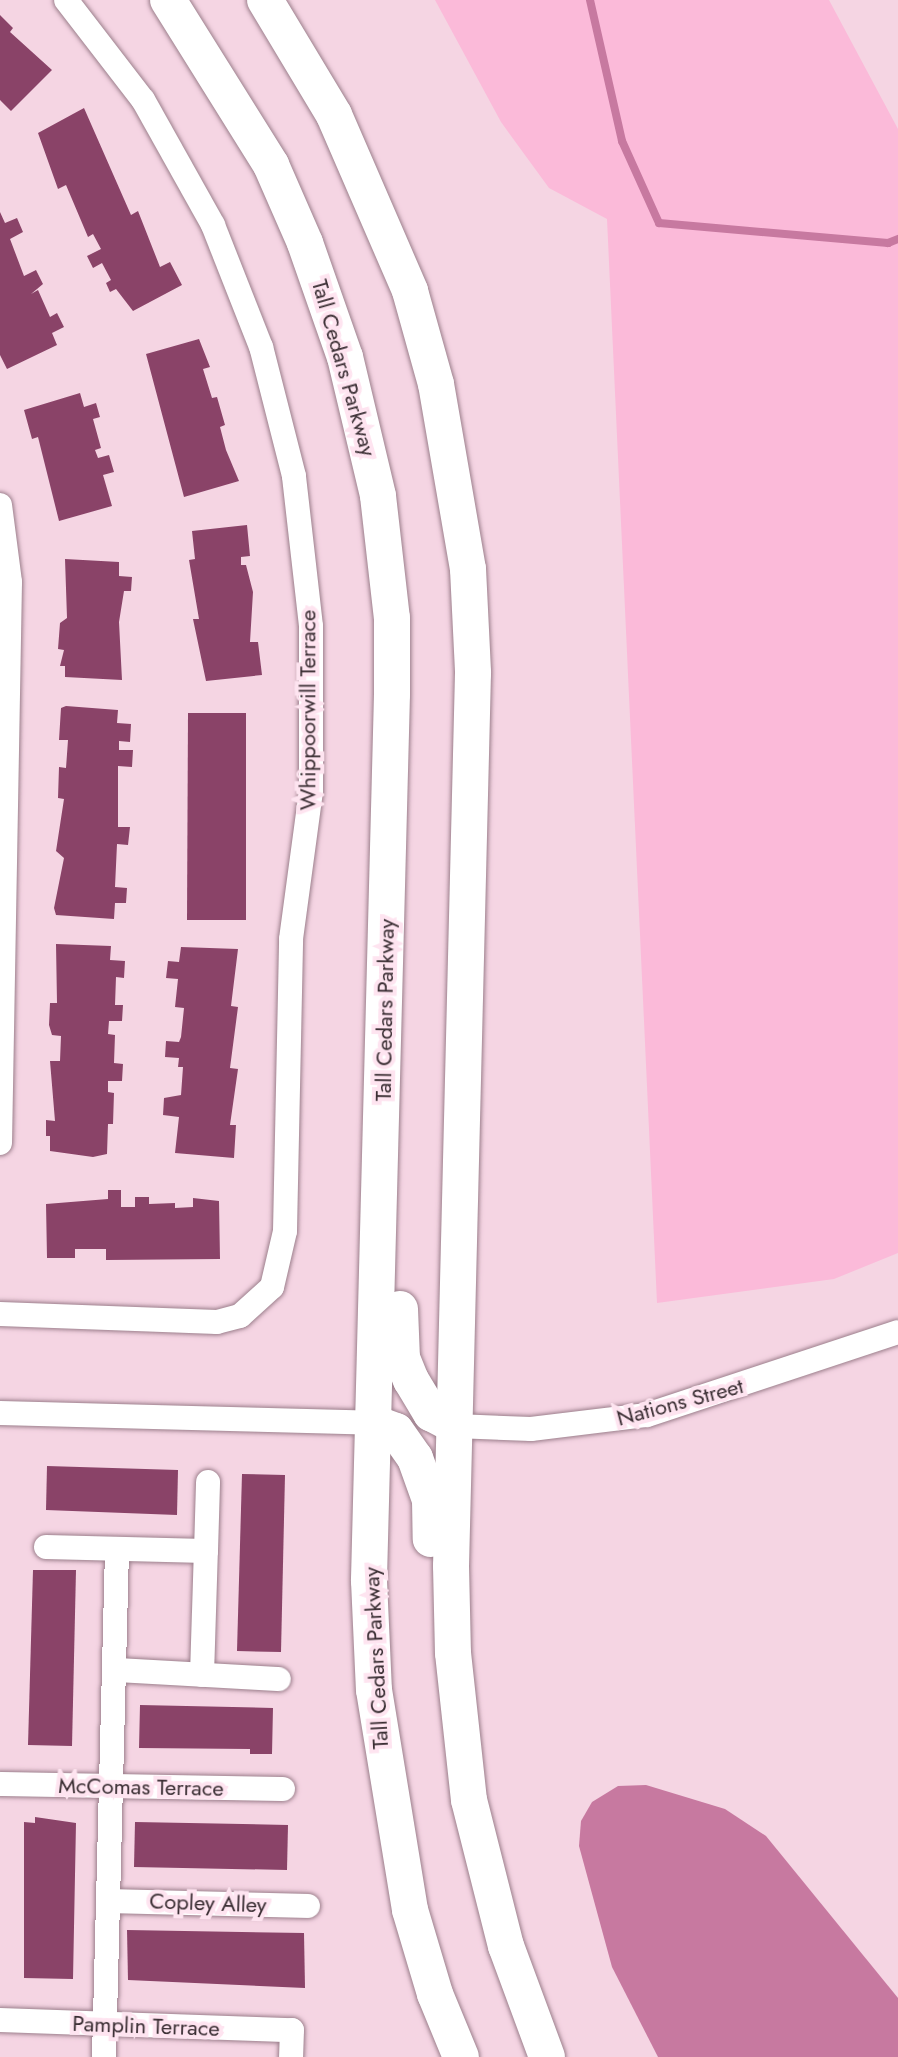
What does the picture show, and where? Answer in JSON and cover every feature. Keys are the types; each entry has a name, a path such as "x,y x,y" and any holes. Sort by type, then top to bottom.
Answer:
{"main road":[{"name":"Tall Cedars Parkway","path":"168,0 271,165 305,243 345,357 378,496 392,618 392,679 369,1581 382,1763 410,1910 435,1994 461,2057"},
{"path":"265,0 334,115 410,291 436,384 468,569 473,673 455,1426 453,1653 469,1800 506,1946 547,2057"},
{"path":"380,1215 400,1249 402,1358 431,1413 455,1426"},
{"path":"374,1423 387,1425 408,1445 425,1483 432,1522 430,1620 453,1653"}],"street":[{"name":"Whippoorwill Terrace","path":"0,1314 217,1322 240,1316 272,1287 285,1231 291,939 311,792 311,626 294,476 261,347 213,225 143,100 66,0"},
{"path":"0,505 10,582 0,1143"},
{"name":"Nations Street","path":"455,1426 531,1429 647,1415 898,1332"},
{"path":"0,1413 374,1423"},
{"path":"202,1675 208,1482"},
{"path":"46,1547 206,1551"},
{"path":"104,2057 117,1549"},
{"path":"116,1670 279,1679"},
{"name":"McComas Terrace","path":"0,1784 283,1789"},
{"name":"Copley Alley","path":"109,1901 308,1906"},
{"name":"Pamplin Terrace","path":"0,2020 292,2030 291,2057"}],"shaded area":[{"path":"435,0 829,0 898,129 898,1253 834,1279 657,1303 607,219 549,188 501,122"},
{"path":"646,1785 725,1809 766,1836 898,1998 898,2057 658,2057 612,1967 579,1846 581,1821 592,1802 618,1786"}],"building":[{"path":"0,15 13,28 10,32 52,70 11,111 0,100"},
{"path":"84,108 131,215 138,211 160,267 170,262 182,285 133,311 116,289 110,292 106,283 111,280 102,263 93,268 87,256 101,249 93,234 88,237 66,185 58,189 38,133"},
{"path":"0,212 5,223 17,218 23,232 10,239 24,276 36,270 43,284 31,294 38,290 50,317 57,313 64,327 52,333 57,345 7,369 0,355"},
{"path":"199,339 210,367 203,369 212,398 217,397 225,425 220,427 226,450 239,481 184,497 146,354"},
{"path":"80,393 84,407 96,403 100,417 93,419 101,448 95,450 98,458 109,455 114,472 103,475 112,506 59,521 38,437 32,439 24,410"},
{"path":"247,525 250,556 241,557 241,565 246,565 253,592 250,642 258,642 262,675 206,681 193,619 199,619 189,560 195,559 192,531"},
{"path":"65,559 119,562 119,576 132,577 131,591 124,591 119,622 122,680 65,677 65,666 60,666 64,650 58,649 60,623 67,618"},
{"path":"61,708 118,710 117,723 131,724 130,742 119,741 119,750 133,750 132,767 118,766 118,827 130,827 128,845 117,844 115,887 127,888 126,903 115,903 114,919 56,915 54,908 64,858 56,851 64,799 58,798 59,767 66,768 68,740 59,740"},
{"path":"188,713 246,713 246,920 187,920"},
{"path":"56,944 111,946 110,960 125,961 124,978 116,977 115,1005 123,1005 122,1021 109,1021 108,1034 115,1035 114,1063 123,1064 122,1081 108,1081 108,1092 114,1093 113,1124 108,1124 107,1154 93,1157 50,1151 50,1136 46,1136 46,1120 55,1121 50,1061 60,1061 61,1036 52,1035 49,1025 50,1003 57,1003"},
{"path":"181,947 238,949 231,1006 238,1007 230,1068 238,1069 230,1125 236,1125 234,1158 175,1153 179,1117 163,1115 164,1098 181,1095 183,1067 178,1067 179,1058 165,1057 166,1041 179,1042 181,1037 184,1008 175,1007 178,979 166,978 168,961 179,962"},
{"path":"108,1190 121,1190 121,1207 135,1207 135,1197 149,1197 149,1204 175,1203 175,1208 193,1207 193,1198 219,1201 220,1259 106,1260 106,1249 75,1249 75,1258 47,1258 46,1204 108,1199"},
{"path":"47,1466 178,1470 177,1515 46,1510"},
{"path":"242,1474 285,1475 281,1652 237,1651"},
{"path":"33,1570 76,1570 72,1746 28,1745"},
{"path":"140,1705 273,1708 272,1754 250,1754 250,1749 139,1748"},
{"path":"35,1817 76,1823 73,1979 24,1978 24,1822 35,1823"},
{"path":"135,1822 288,1825 287,1870 134,1867"},
{"path":"127,1930 304,1933 305,1988 128,1980"}],"waterway":[{"path":"590,0 622,141 659,223 888,243 898,239"}]}
